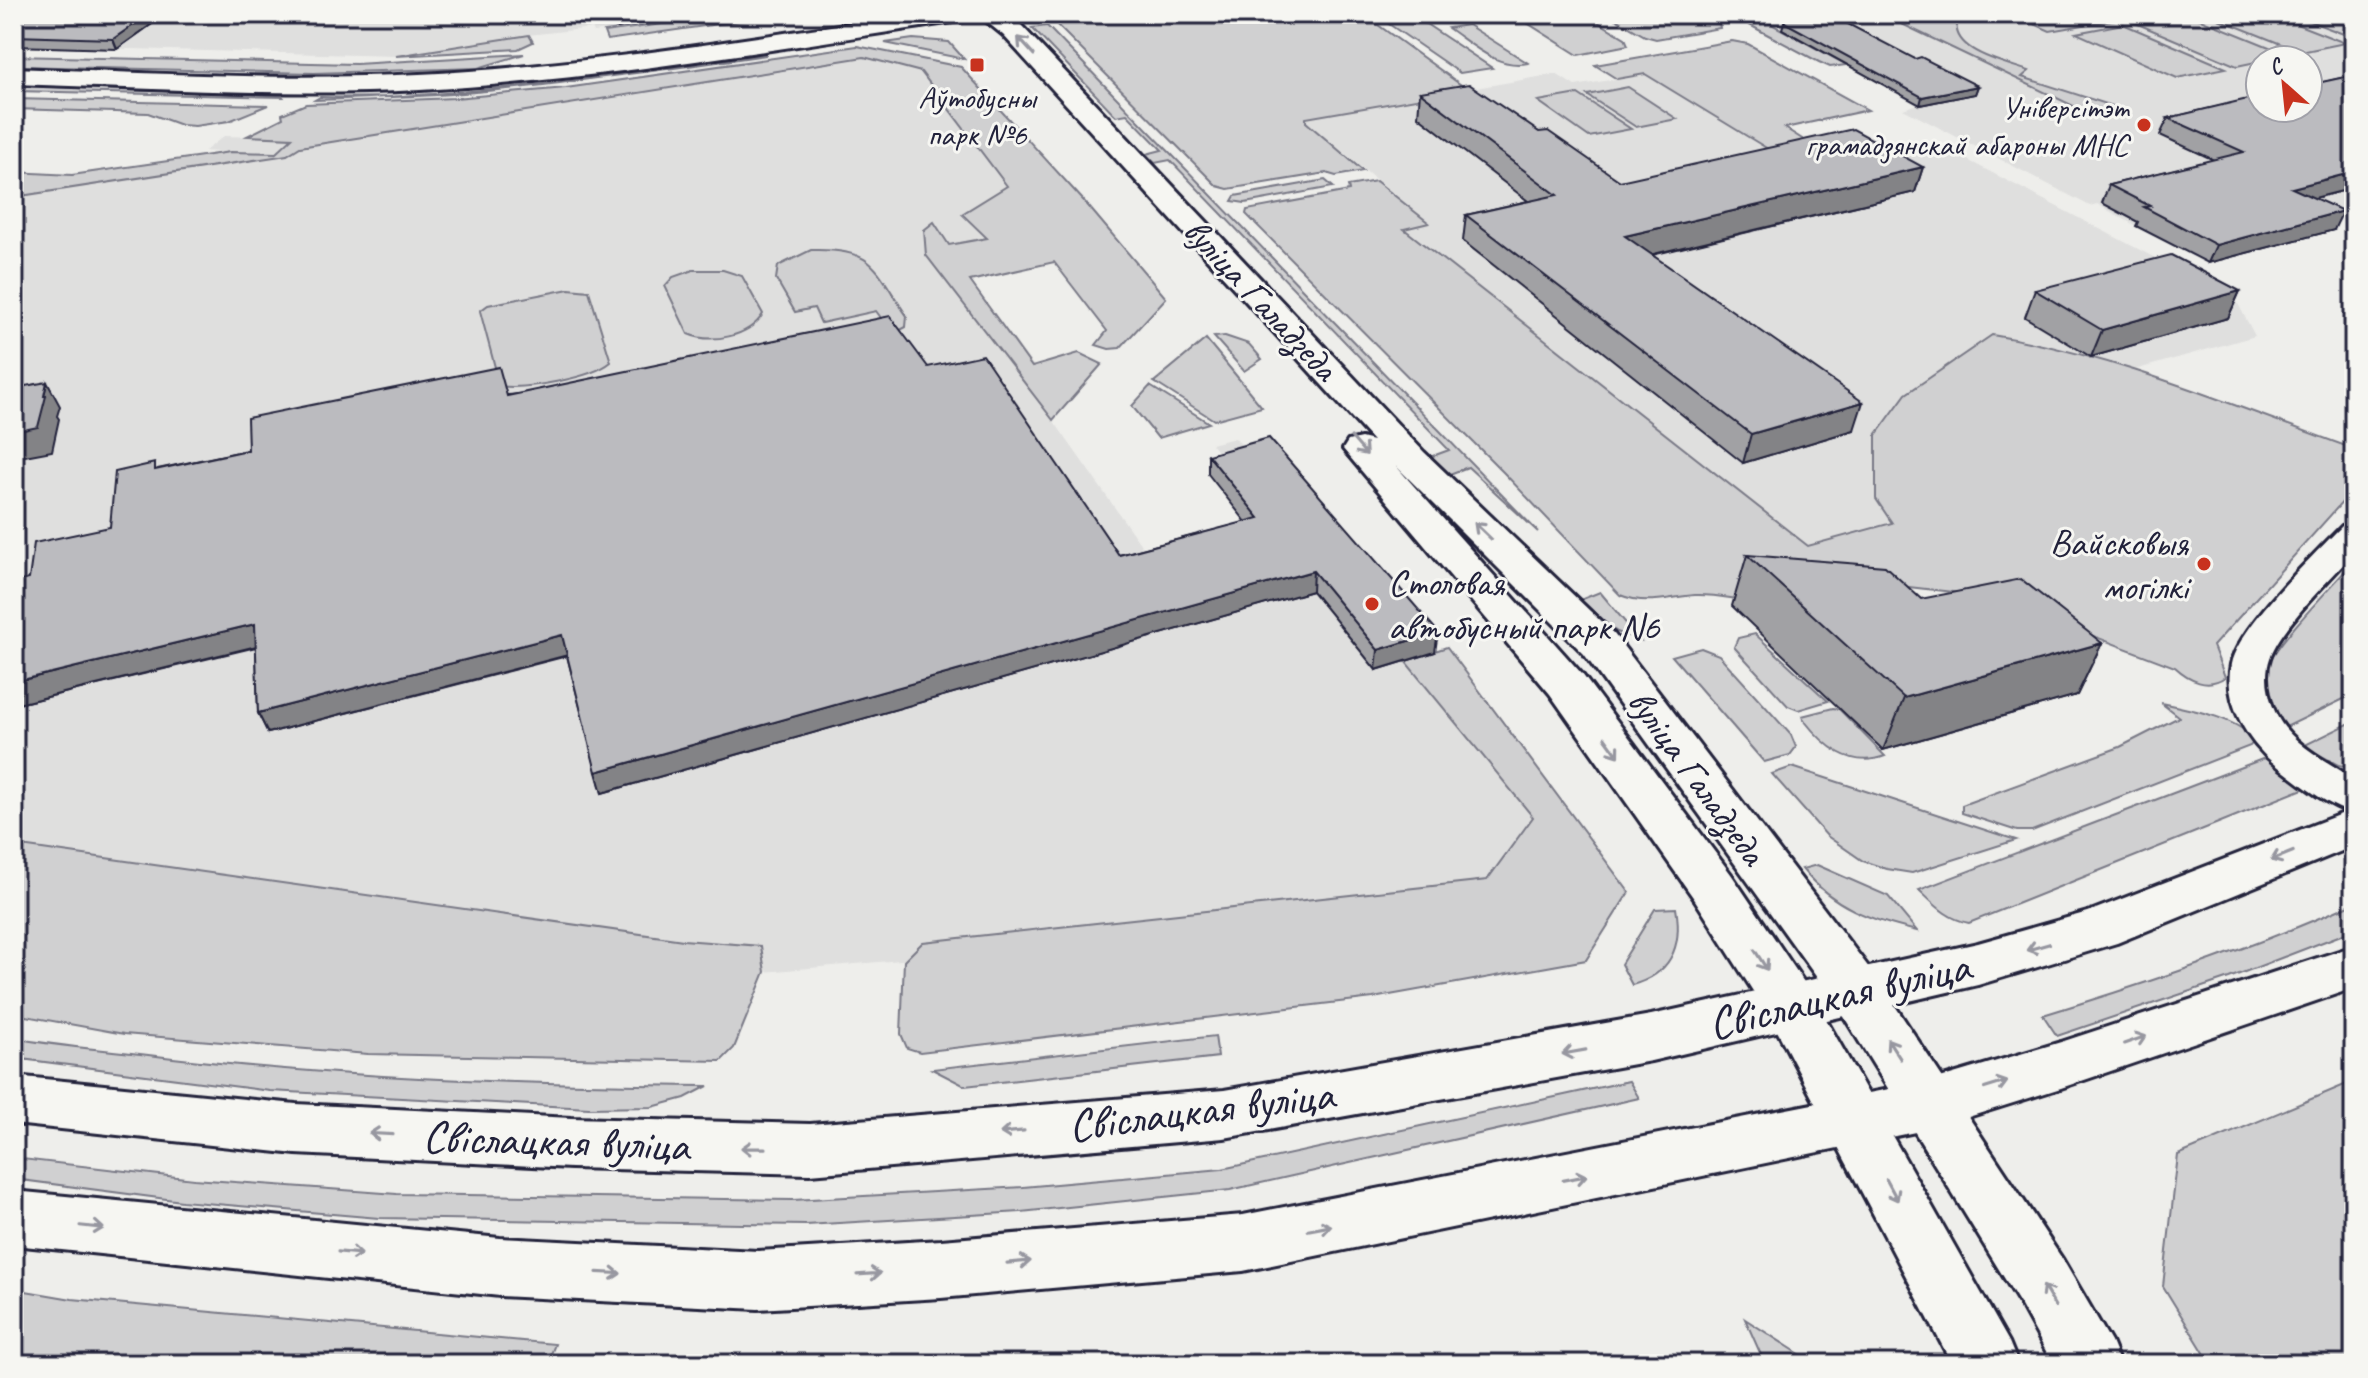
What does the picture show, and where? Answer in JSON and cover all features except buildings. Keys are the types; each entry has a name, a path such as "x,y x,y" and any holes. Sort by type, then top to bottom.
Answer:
{"main road":[{"path":"14,76 318,84 419,82 615,65 960,14"},
{"name":"вуліца Галадзеда","path":"987,14 1012,30 1411,460 1599,644 1857,992 2041,1281 2088,1364"},
{"name":"вуліца Галадзеда","path":"987,14 988,33 1011,60 1223,293 1566,684 1713,887 1791,1006 1986,1364"},
{"name":"Свіслацкая вуліца","path":"14,1100 296,1129 571,1143 810,1149 1224,1114 1651,1038 1978,964 2099,929 2354,827"},
{"path":"14,1218 500,1267 758,1280 941,1269 1243,1243 1930,1105 2061,1065 2354,967"}],"street":[{"path":"2354,533 2314,577 2250,658 2248,683 2254,709 2277,744 2354,799"}],"shaded area":[{"path":"14,14 715,14 594,32 592,28 528,35 396,56 14,46"},
{"path":"735,14 789,14 607,40 604,32"},
{"path":"1075,14 1381,14 1367,17 1468,90 1306,118 1306,122 1363,171 1336,176 1326,173 1228,189 1217,186 1056,24"},
{"path":"1411,14 1492,68 1460,73 1380,18"},
{"path":"1513,14 1533,14 1546,22 1586,15 1625,38 1628,45 1578,55"},
{"path":"1607,14 1701,14 1719,23 1720,28 1656,39"},
{"path":"1729,14 1753,14 1847,65 1830,67"},
{"name":"Універсітэт грамадзянскай абароны МНС","path":"1753,14 2354,14 2354,207 2312,219 2136,226 2097,204 2090,206 1903,109 1919,104"},
{"path":"1881,14 1960,14 1957,26 1967,46 1992,59 2029,71 2022,77 2113,106 2086,112"},
{"path":"2012,14 2145,14 2050,31"},
{"path":"2188,14 2262,44 2244,44 2244,65 2237,66 2133,22"},
{"path":"2206,14 2271,14 2345,43 2324,47 2324,44 2281,44"},
{"path":"2291,14 2354,14 2354,38"},
{"path":"2123,24 2226,68 2177,78 2076,33"},
{"path":"1468,25 1528,63 1496,59 1448,28"},
{"path":"1047,26 1538,532 1468,467 1447,475 1430,457 1449,450 1170,160 1155,163 1146,154 1162,150 1127,114 1116,116 1032,28"},
{"path":"529,35 533,42 518,49 396,56"},
{"path":"913,39 949,42 964,59 885,43"},
{"path":"1732,41 1748,44 1868,110 1785,128 1810,144 1773,152 1645,74 1617,79 1595,65"},
{"path":"857,46 961,67 1084,201 1166,298 1120,348 1109,349 1096,345 1107,331 1054,262 970,281 1032,367 1079,353 1102,364 1053,420 926,255 924,230 934,222 949,245 987,238 962,214 1007,186 921,72 864,57 300,147 287,155 14,197 14,172 72,175 230,152 276,153 292,138 247,136 283,118 282,114 306,104 455,98 566,88"},
{"name":"Аўтобусны парк №6","path":"864,51 941,67 1047,207 970,281 1064,407 1053,420 1155,565 1258,538 1231,468 1211,444 1235,438 1435,652 1549,823 1508,907 764,972 14,879 14,194 229,153 205,151 224,136 293,138"},
{"path":"765,53 766,55 654,71 612,76"},
{"path":"524,54 478,68 314,73 14,66 14,56 356,64"},
{"path":"1556,74 1575,86 1645,74 1773,152 1860,134 1956,154 2236,300 2255,336 2131,371 2039,343 1992,335 1893,523 1808,546 1403,228 1428,223 1302,118"},
{"path":"612,76 488,91 382,97 485,90"},
{"path":"14,86 281,95 283,97 14,91"},
{"path":"1628,87 1677,119 1636,127 1587,95"},
{"path":"1578,94 1631,129 1589,137 1538,101"},
{"path":"320,97 382,97 372,98 315,100"},
{"path":"14,99 268,105 229,121 195,126 181,125 148,113 14,109"},
{"path":"1325,180 1333,187 1245,203 1232,201 1235,196"},
{"path":"1376,181 1429,223 1404,229 1808,546 1892,523 1876,499 1876,435 1906,394 1992,335 2084,355 2130,369 2354,449 2354,489 2213,646 2225,677 2219,681 2205,683 2192,679 2175,667 1988,596 1829,578 1738,580 1753,601 1702,595 1639,600 1620,595 1504,473 1246,214 1247,210 1349,191 1348,186"},
{"path":"811,250 849,253 871,264 907,316 906,327 893,334 876,311 821,323 814,308 795,312 776,279 778,266"},
{"path":"693,270 723,270 742,276 763,314 749,328 729,336 707,338 688,334 665,286 673,277"},
{"path":"569,289 589,291 611,362 589,373 558,382 500,386 480,311 488,305"},
{"path":"1225,336 1249,344 1262,359 1244,371 1214,337"},
{"path":"1206,339 1262,407 1214,420 1154,382"},
{"path":"1150,386 1209,423 1158,438 1132,406"},
{"path":"2354,561 2354,694 2284,728 2264,691 2263,677 2267,666 2302,618"},
{"path":"1600,592 1640,640 1617,632 1575,602"},
{"path":"1755,634 1828,701 1798,710 1788,706 1734,647 1738,638"},
{"path":"1447,647 1629,892 1586,960 1373,998 920,1052 907,1048 901,1034 904,961 923,942 1487,880 1533,817 1405,661"},
{"path":"1701,648 1719,655 1791,735 1796,747 1790,755 1764,762 1672,656"},
{"path":"2161,703 2226,720 2248,733 2254,741 2250,746 2032,831 2017,831 1962,813 1962,805 2120,747 2179,717"},
{"path":"1839,709 1885,756 1860,760 1849,757 1829,746 1802,716"},
{"path":"2354,721 2354,768 2338,765 2303,746"},
{"path":"2273,755 2304,782 2303,789 1969,923 1948,915 1919,890"},
{"path":"1792,767 2016,840 1912,873 1887,869 1863,861 1827,836 1772,774"},
{"path":"14,845 683,940 761,946 765,972 734,1048 721,1061 368,1054 124,1034 14,1014"},
{"path":"1817,865 1888,896 1917,931 1868,917 1826,893 1802,869"},
{"path":"2354,903 2354,930 2229,978 2057,1036 2043,1015 2200,964"},
{"path":"1676,908 1678,935 1671,957 1656,974 1632,985 1621,964 1655,909"},
{"path":"1215,1036 1218,1057 965,1086 932,1069"},
{"path":"14,1038 211,1062 353,1074 566,1084 708,1086 685,1098 652,1107 589,1108 270,1091 14,1058"},
{"path":"1629,1081 1639,1098 1230,1190 1021,1212 806,1225 379,1218 182,1201 14,1179 14,1158 194,1179 397,1194 793,1200 1023,1187 1222,1169"},
{"path":"2354,1081 2354,1364 2211,1364 2163,1286 2178,1155"},
{"path":"14,1289 72,1299 555,1344 547,1364 14,1364"},
{"path":"1745,1319 1815,1364 1765,1364"}],"place":[{"name":"Аўтобусны парк №6","path":"977,65"},
{"name":"Універсітэт грамадзянскай абароны МНС","path":"2144,125"},
{"name":"Вайсковыя могілкі","path":"2204,564"},
{"name":"Столовая автобусный парк N6","path":"1372,604"}]}
